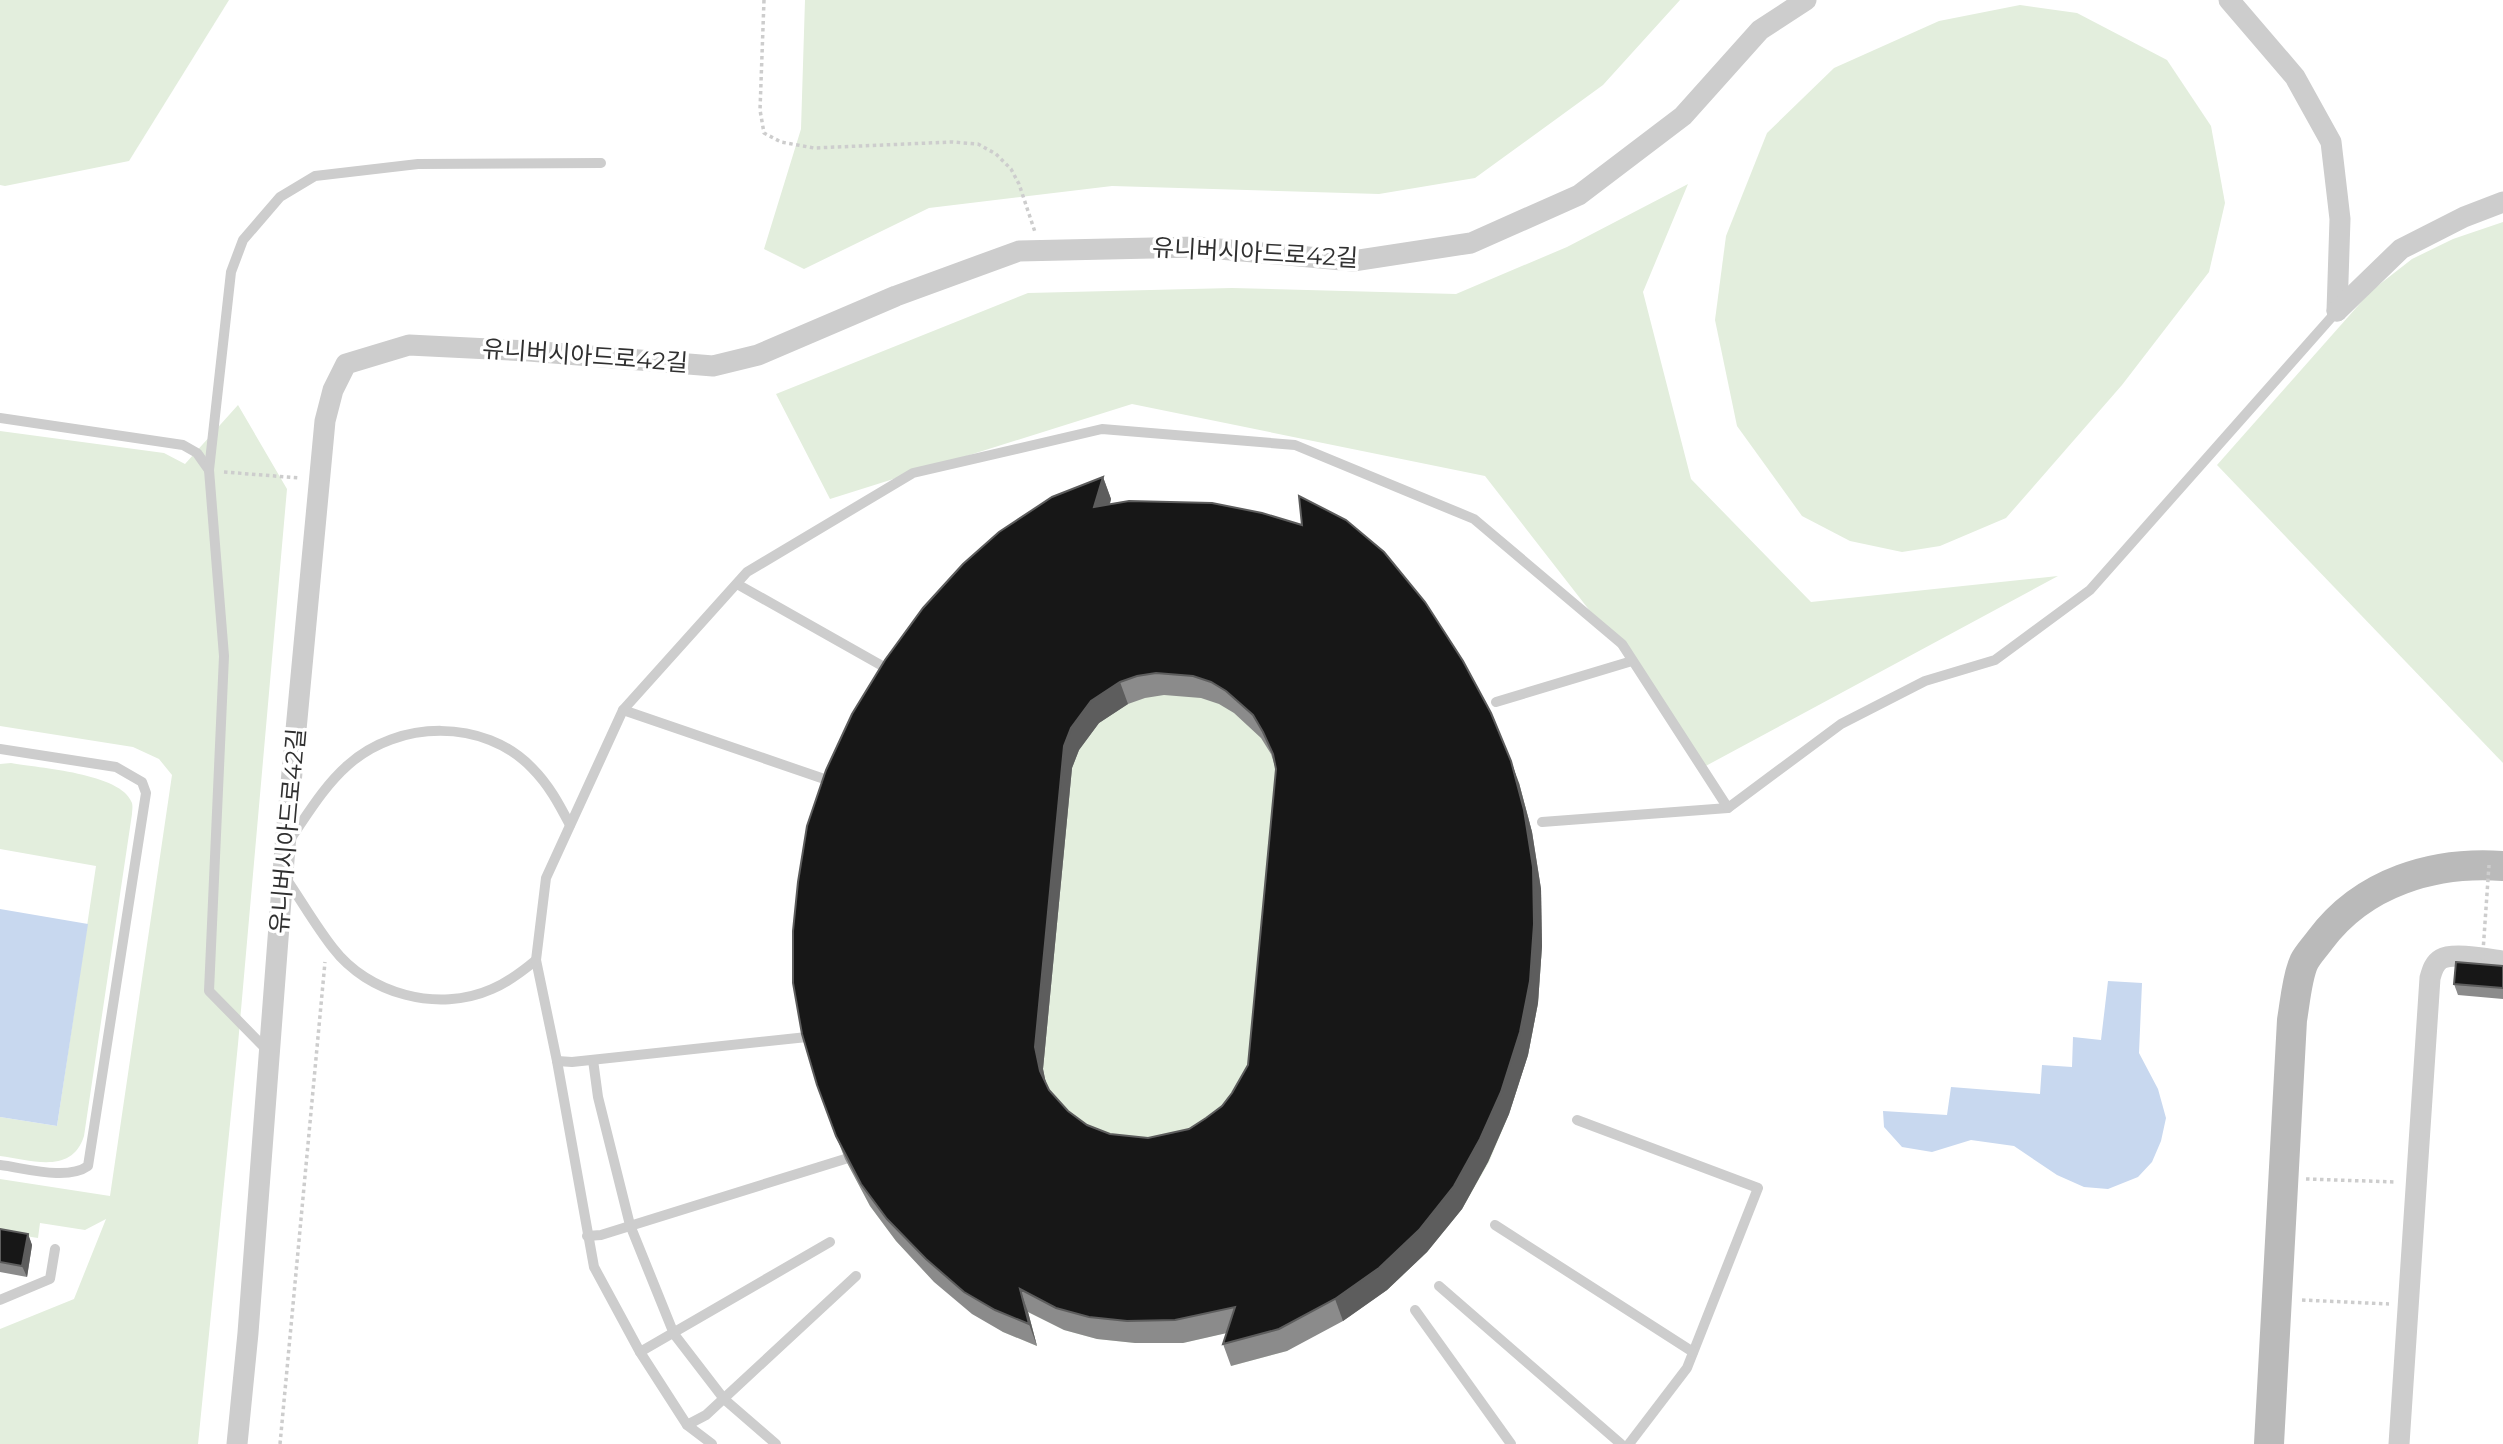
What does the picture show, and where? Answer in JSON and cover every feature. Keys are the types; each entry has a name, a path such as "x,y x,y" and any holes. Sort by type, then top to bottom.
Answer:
{"main road":[{"path":"2269,1444 2292,1020 2304,962 2334,921 2361,900 2399,878 2441,867 2496,866"}],"street":[{"name":"유니버시아드로42길","path":"237,1444 285,847 320,480 332,390 346,364 410,345 529,351 713,366 758,355 896,296 1019,251 1197,247 1353,261 1471,243 1579,195 1683,116 1760,30 1806,0"},
{"path":"2230,0 2295,77 2331,142 2340,219 2337,310"},
{"path":"2337,310 2401,249 2464,217 2503,202"},
{"path":"2399,1444 2430,978 2435,965 2442,958 2455,956 2503,961"}],"lane":[{"path":"270,1053 209,992 224,656 209,470 230,272 243,240 281,197 315,176 418,163 601,163"},
{"path":"1542,822 1728,808 1841,723 1925,681 1995,660 2090,590 2337,310"},
{"path":"0,418 183,445 197,453 209,470"},
{"path":"712,1444 687,1425 640,1352 594,1267 536,960 546,878 623,710 747,572 914,473 1102,429 1295,445 1474,519 1622,644 1728,808"},
{"path":"737,584 898,676"},
{"path":"1496,702 1633,661"},
{"path":"623,710 838,784"},
{"path":"285,847 326,790 348,765 375,746 406,734 440,730 473,734 504,746 531,766 552,791 570,825"},
{"path":"0,750 116,767 142,782 146,793 88,1166 80,1172 66,1174 0,1165"},
{"path":"283,874 333,949 358,973 388,990 422,999 457,999 490,990 521,973 536,960"},
{"path":"557,1061 807,1037"},
{"path":"593,1059 598,1097 630,1226 674,1334 724,1399 776,1444"},
{"path":"1577,1120 1758,1188 1687,1368 1629,1444"},
{"path":"587,1236 630,1226 845,1158"},
{"path":"1494,1225 1693,1352"},
{"path":"640,1352 830,1242"},
{"path":"0,1300 50,1279 55,1249"},
{"path":"687,1425 706,1415 856,1276"},
{"path":"1438,1286 1621,1444"},
{"path":"1415,1310 1511,1444"}],"path":[{"path":"764,0 760,110 764,133 780,142 814,148 952,142 978,144 996,154 1011,169 1019,184 1040,250"},
{"path":"209,470 320,480"},
{"path":"2481,975 2496,866"},
{"path":"280,1444 327,940"},
{"path":"2283,1178 2416,1183"},
{"path":"2277,1298 2408,1305"}],"green space":[{"path":"0,0 229,0 129,161 5,186 0,185"},
{"path":"805,0 1680,0 1603,85 1475,178 1379,194 1112,186 929,208 804,269 764,249 801,129"},
{"path":"2020,5 2077,13 2167,60 2211,126 2225,203 2209,272 2122,385 2006,518 1940,546 1902,552 1850,541 1802,516 1737,426 1715,320 1726,236 1767,133 1834,68 1939,21"},
{"path":"1688,184 1643,292 1691,479 1811,602 2058,576 1702,768 1625,656 1485,476 1132,404 830,499 776,394 1028,293 1232,288 1456,294 1567,247"},
{"path":"2503,222 2503,763 2217,465 2371,291 2412,259 2453,239"},
{"path":"238,405 287,489 238,1044 198,1444 0,1444 0,1329 74,1299 106,1219 85,1230 40,1223 38,1238 0,1232 0,1179 110,1196 172,775 159,759 133,747 0,726 0,431 164,453 185,464"},
{"path":"1111,499 1102,528 1499,735 1519,783 1532,832 1542,946 1538,1003 1528,1055 1509,1114 1489,1162 1462,1209 1427,1252 1387,1290 1287,1351 1231,1366 1243,1329 1183,1343 1135,1343 1097,1339 1064,1330 1028,1312 1037,1346 1003,1332 934,1281 896,1241 870,1206 845,1159 825,1107 810,1056 1060,520"},
{"path":"11,763 96,778 125,793 132,803 84,1136 78,1148 60,1161 37,1162 0,1156 0,1117 57,1126 96,866 0,849 0,764"}],"water":[{"path":"0,909 88,924 57,1126 0,1117"},
{"path":"2108,981 2142,983 2139,1053 2158,1089 2166,1118 2161,1141 2152,1162 2138,1177 2108,1189 2084,1187 2057,1175 2014,1146 1971,1140 1932,1152 1902,1147 1884,1127 1883,1111 1947,1115 1951,1087 2040,1094 2042,1065 2072,1067 2073,1037 2101,1040"}],"building":[{"path":"1103,477 1094,507 1129,501 1212,503 1262,513 1302,525 1299,496 1346,520 1384,552 1425,602 1463,661 1491,713 1511,761 1524,810 1533,867 1534,924 1530,981 1520,1032 1501,1092 1480,1139 1454,1186 1419,1230 1379,1268 1335,1299 1279,1329 1223,1344 1235,1307 1175,1320 1127,1321 1089,1317 1056,1308 1020,1289 1029,1324 995,1310 964,1292 926,1259 887,1219 861,1184 836,1136 802,1034 793,983 793,931 798,882 807,826 826,770 852,714 885,660 923,608 963,564 999,532 1052,497","holes":["1156,673 1193,676 1226,691 1253,715 1273,754 1276,769 1248,1065 1222,1106 1189,1129 1148,1138 1110,1134 1087,1125 1068,1111 1049,1090 1040,1071 1035,1047 1064,746 1071,728 1091,701 1120,682"]},
{"path":"2456,962 2503,966 2503,988 2454,984"},
{"path":"0,1229 28,1234 22,1266 0,1262"}]}
